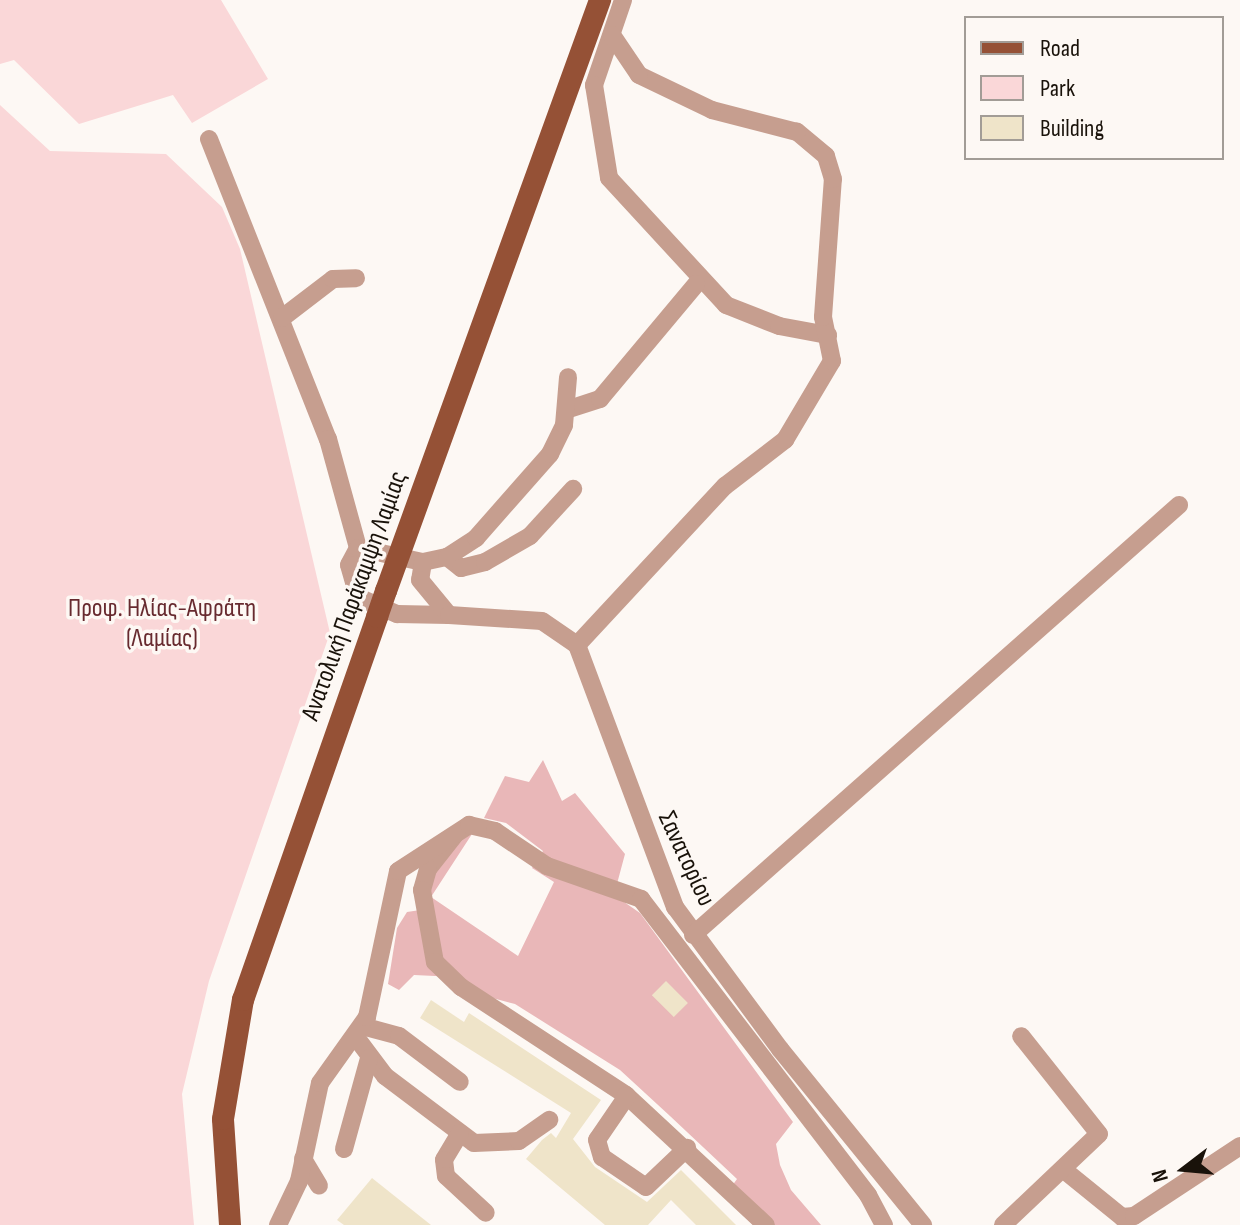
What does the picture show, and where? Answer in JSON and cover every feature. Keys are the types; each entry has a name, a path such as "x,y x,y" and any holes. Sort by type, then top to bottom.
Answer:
{"main road":[{"name":"Ανατολική Παράκαμψη Λαμίας","path":"230,1225 223,1119 243,1000 386,591 597,10"}],"street":[{"path":"623,0 614,31 598,65 593,94 613,184 726,305 828,335"},
{"path":"209,139 328,439 358,548 349,565 363,603 397,614 542,621 577,645 725,486 785,440 829,372 828,335 823,317 833,179 826,156 797,132 712,110 639,75 614,31 597,10"},
{"path":"282,318 333,279 356,278"},
{"path":"566,410 600,399 696,284"},
{"path":"358,548 423,562 447,557 476,538 544,461 566,410 568,377"},
{"path":"447,557 461,568 485,562 530,536 573,489"},
{"path":"693,935 1179,505"},
{"path":"423,562 420,580 449,615"},
{"name":"Σανατορίου","path":"577,645 667,892 693,935 923,1225"},
{"path":"469,825 428,869 422,890 435,962 461,987 627,1096 687,1148 766,1225"},
{"path":"278,1225 303,1159 320,1083 359,1031 398,871 469,825 495,831 547,866 632,894 649,907 868,1195 884,1225"},
{"path":"649,907 667,892"},
{"path":"359,1031 369,1058 460,1133 483,1146 506,1145 536,1133 549,1120"},
{"path":"359,1031 399,1036 460,1082"},
{"path":"1003,1225 1099,1134 1021,1036"},
{"path":"344,1149 369,1058"},
{"path":"627,1096 597,1140 602,1157 643,1187 654,1184 687,1148"},
{"path":"460,1133 444,1160 446,1176 486,1213"},
{"path":"1064,1170 1122,1217 1134,1216 1240,1146"},
{"path":"303,1159 319,1186"}],"green space":[{"path":"0,0 221,0 268,79 192,123 173,95 79,124 14,60 0,64"},
{"name":"Προφ. Ηλίας-Αφράτη (Λαμίας)","path":"0,105 50,151 166,154 222,207 240,249 330,633 209,981 182,1094 194,1225 0,1225"}],"shaded area":[{"path":"543,760 562,801 575,793 625,854 614,895 640,913 793,1122 776,1144 780,1165 791,1190 821,1225 753,1225 724,1197 737,1179 670,1116 620,1070 515,1004 485,996 456,977 414,975 399,990 388,984 397,928 407,912 427,909 428,888 452,841 472,834 431,897 518,956 554,882 532,868 543,851 506,823 484,818 505,776 529,782"}],"building":[{"path":"666,981 688,1003 674,1017 652,995"},
{"path":"431,1000 464,1022 469,1013 601,1100 573,1139 595,1167 647,1202 681,1170 736,1225 696,1225 671,1200 648,1225 605,1225 526,1159 551,1133 556,1138 571,1113 420,1018"},
{"path":"372,1178 431,1225 344,1225 337,1220"}]}
